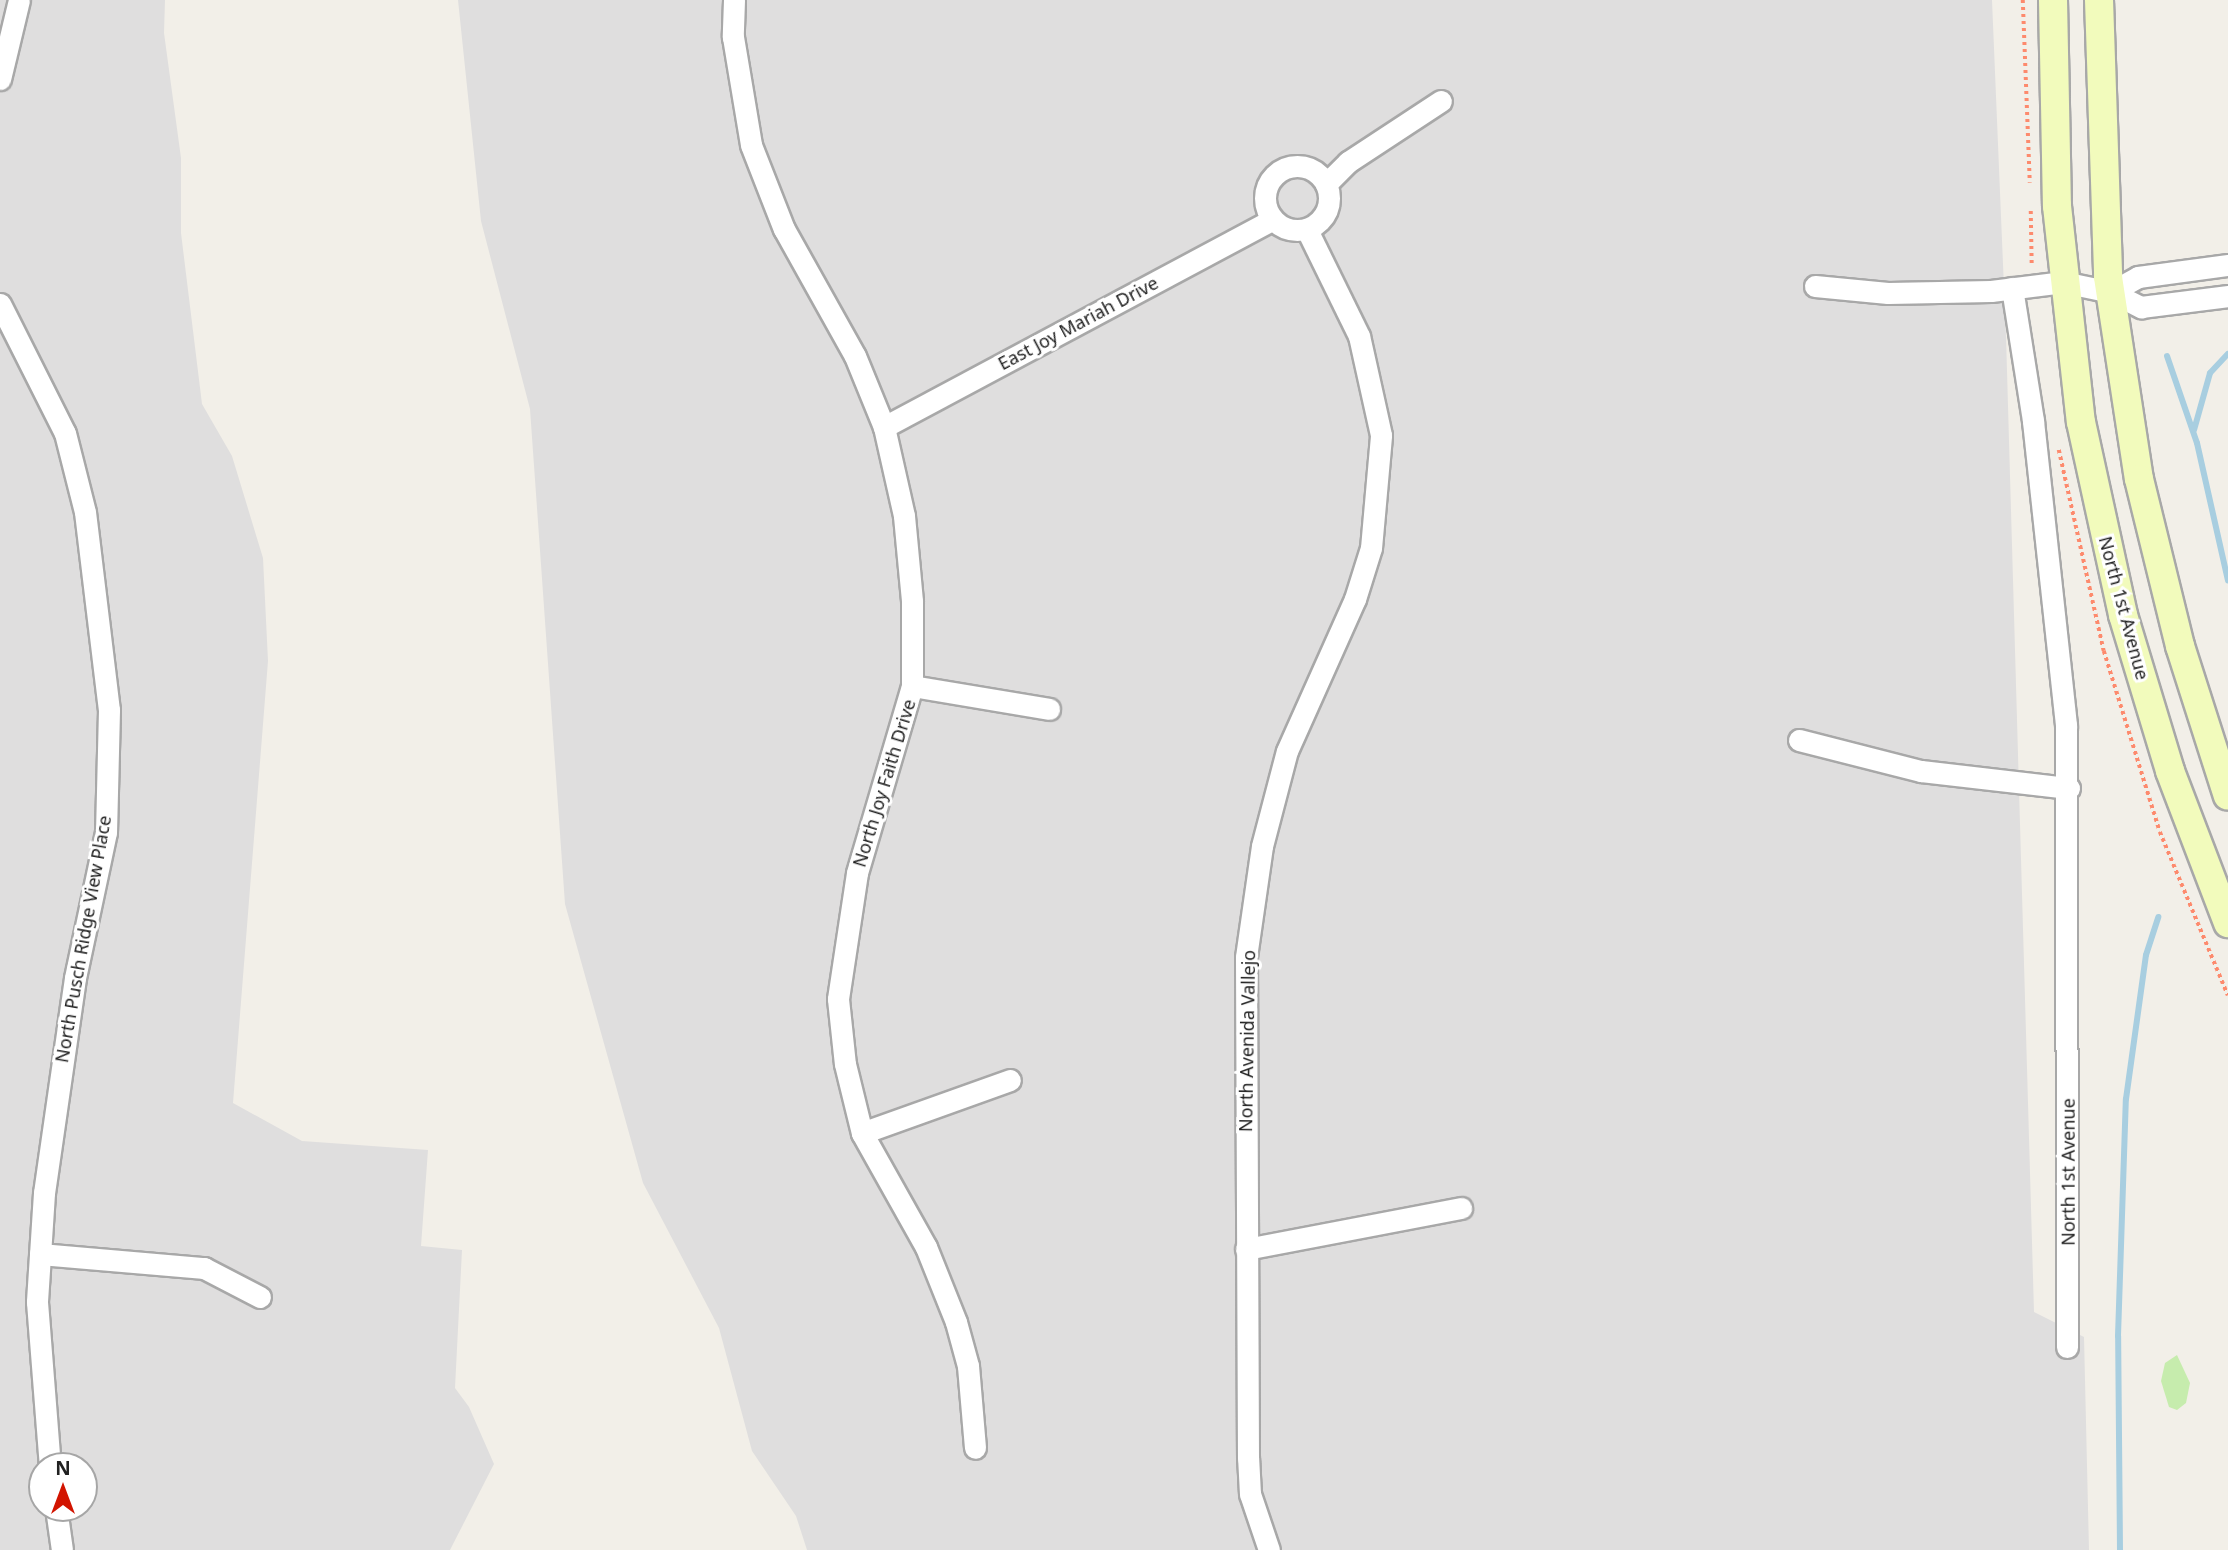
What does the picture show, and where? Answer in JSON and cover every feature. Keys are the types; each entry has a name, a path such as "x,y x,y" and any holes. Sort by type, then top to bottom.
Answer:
{"main road":[{"name":"North 1st Avenue","path":"2053,0 2057,206 2063,282 2081,422 2123,615 2170,771 2228,923"},
{"path":"2099,0 2099,96 2111,292 2139,479 2157,559 2228,796"}],"street":[{"path":"0,79 19,0"},
{"name":"North Joy Faith Drive","path":"734,0 736,62 751,145 784,229 855,356 884,427 904,516 912,601 912,686 857,873 843,947 838,999 843,1051 862,1133 926,1247 956,1322 968,1366 975,1448"},
{"path":"1326,184 1348,162 1441,101"},
{"path":"1304,167 1326,184 1328,208 1307,230 1294,231 1272,220 1264,197 1267,184 1282,169 1304,167"},
{"name":"East Joy Mariah Drive","path":"884,427 1272,220"},
{"name":"North Avenida Vallejo","path":"1269,1550 1250,1494 1246,1249 1246,957 1262,846 1287,751 1355,599 1371,548 1379,495 1381,435 1359,335 1307,230"},
{"path":"2111,292 2138,277 2228,265"},
{"path":"1815,286 1888,293 2012,288 2063,282 2111,292 2141,307 2228,296"},
{"name":"North 1st Avenue","path":"2012,288 2035,434 2066,726 2067,1347"},
{"name":"North Pusch Ridge View Place","path":"0,304 65,433 85,512 109,710 106,832 59,1075 40,1255 38,1315 49,1452"},
{"path":"912,686 1049,709"},
{"path":"1799,740 1921,771 2068,788"},
{"path":"862,1133 1010,1080"},
{"path":"1246,1249 1461,1208"},
{"path":"40,1255 204,1268 260,1297"},
{"path":"58,1522 62,1550"}],"path":[{"path":"2023,0 2030,185"},
{"path":"2029,248 2031,199"}],"shaded area":[{"path":"0,0 165,0 164,33 181,158 181,233 202,404 232,456 263,558 268,661 233,1103 302,1141 428,1150 421,1246 462,1250 455,1388 469,1407 494,1464 450,1550 0,1550"},
{"path":"458,0 1992,0 2006,336 2034,1312 2084,1337 2089,1550 807,1550 796,1516 752,1451 719,1328 643,1183 565,904 530,409 481,221"}],"green space":[{"path":"2177,1355 2190,1383 2186,1403 2177,1410 2169,1407 2161,1381 2165,1363"}],"waterway":[{"path":"2194,430 2210,373 2228,354"},
{"path":"2167,356 2197,443 2228,581"},
{"path":"2120,1550 2118,1336 2126,1099 2146,955 2158,917"}]}
